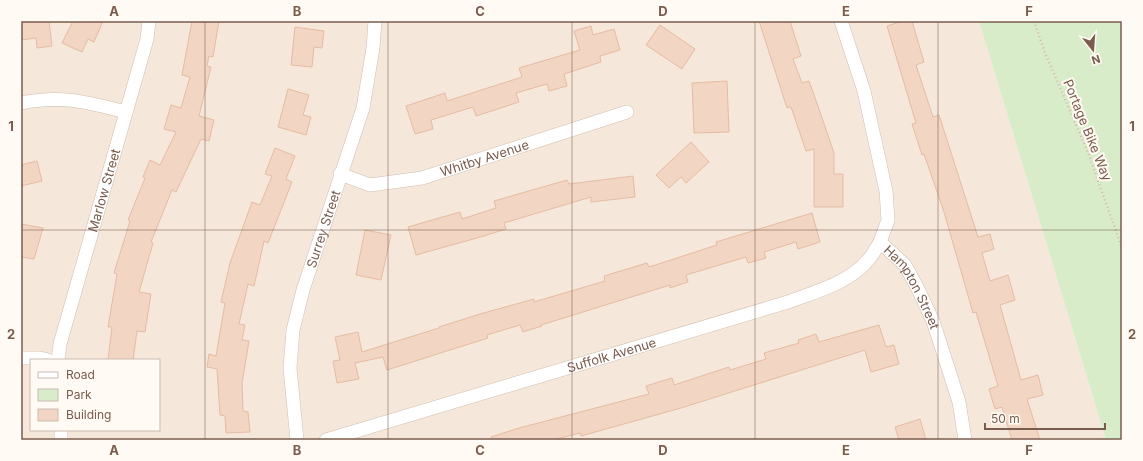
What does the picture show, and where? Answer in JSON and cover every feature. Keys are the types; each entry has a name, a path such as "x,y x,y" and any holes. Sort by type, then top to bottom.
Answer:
{"street":[{"name":"Marlow Street","path":"58,359 60,344 147,39 149,21"},
{"name":"Surrey Street","path":"297,440 290,368 293,330 303,290 363,108 373,48 375,21"},
{"name":"Hampton Street","path":"841,21 864,92 886,191 888,220 880,242 905,265 933,321 959,402 965,440"},
{"path":"21,103 43,99 76,100 126,112"},
{"name":"Whitby Avenue","path":"340,174 370,185 422,178 627,112"},
{"name":"Suffolk Avenue","path":"326,440 788,302 826,288 852,275 868,261 880,242"},
{"path":"21,358 44,359"}],"path":[{"name":"Portage Bike Way","path":"1034,21 1045,53 1087,150 1122,248"}],"shaded area":[{"path":"21,21 979,21 1106,440 21,440"}],"green space":[{"path":"979,21 1122,21 1122,440 1106,440"}],"building":[{"path":"21,21 49,21 52,46 37,48 36,38 21,40"},
{"path":"73,21 103,21 94,42 88,39 82,52 62,43"},
{"path":"192,21 219,21 213,57 209,56 207,66 211,67 199,116 214,120 209,141 201,139 176,192 172,190 151,242 153,243 139,292 151,294 145,332 137,331 133,359 108,359 112,327 108,327 117,274 114,273 130,221 128,220 145,178 143,177 150,160 160,165 176,132 164,129 171,105 181,108 190,77 182,75"},
{"path":"759,21 790,21 801,56 793,59 802,83 809,81 834,153 834,174 843,174 843,207 814,207 814,149 806,151 791,107 787,108"},
{"path":"903,21 912,21 924,62 916,65 933,117 939,115 978,237 990,234 994,249 982,253 990,281 1008,275 1015,300 1000,305 1021,380 1038,375 1043,395 1027,399 1040,440 1012,440 1002,407 995,409 989,389 998,386 976,312 973,313 944,212 912,124 916,123 887,26"},
{"path":"660,25 695,49 682,69 646,45"},
{"path":"591,26 593,35 614,29 620,50 600,56 601,62 564,74 567,86 549,91 547,84 516,93 519,102 476,116 473,107 431,120 433,129 415,134 406,106 445,93 447,101 522,77 519,68 580,50 574,31"},
{"path":"295,27 324,31 322,48 314,47 312,67 291,65"},
{"path":"727,81 729,132 694,133 692,83"},
{"path":"288,89 309,95 303,115 311,117 306,135 278,127"},
{"path":"691,142 709,162 686,183 681,177 669,188 656,175"},
{"path":"275,148 295,156 286,179 292,182 268,243 264,241 254,286 248,284 239,324 245,325 242,340 249,341 242,383 243,411 248,412 250,432 226,433 225,416 220,415 217,369 207,367 209,354 216,356 225,303 221,302 230,263 252,202 260,205 272,176 265,174"},
{"path":"37,161 42,181 21,186 21,165"},
{"path":"633,176 635,197 591,202 591,197 504,223 506,229 416,255 408,227 460,212 462,219 496,208 494,201 567,180 569,184"},
{"path":"812,213 820,242 798,249 796,242 764,252 766,258 748,263 746,257 686,275 688,282 670,288 670,285 523,332 520,325 487,335 488,338 387,370 383,357 355,363 359,379 337,383 333,361 340,360 335,337 358,332 362,352 480,314 534,299 534,302 605,281 604,276 647,263 649,267 717,245 716,242"},
{"path":"21,224 43,228 34,259 21,257"},
{"path":"365,230 391,235 381,280 356,275"},
{"path":"879,325 886,347 894,345 899,364 871,372 865,350 681,408 581,436 580,433 553,440 492,440 491,437 519,428 649,394 646,386 672,378 674,385 729,367 730,370 766,359 764,353 799,343 798,340 816,334 819,342"},
{"path":"920,419 926,440 899,440 895,427"}]}
